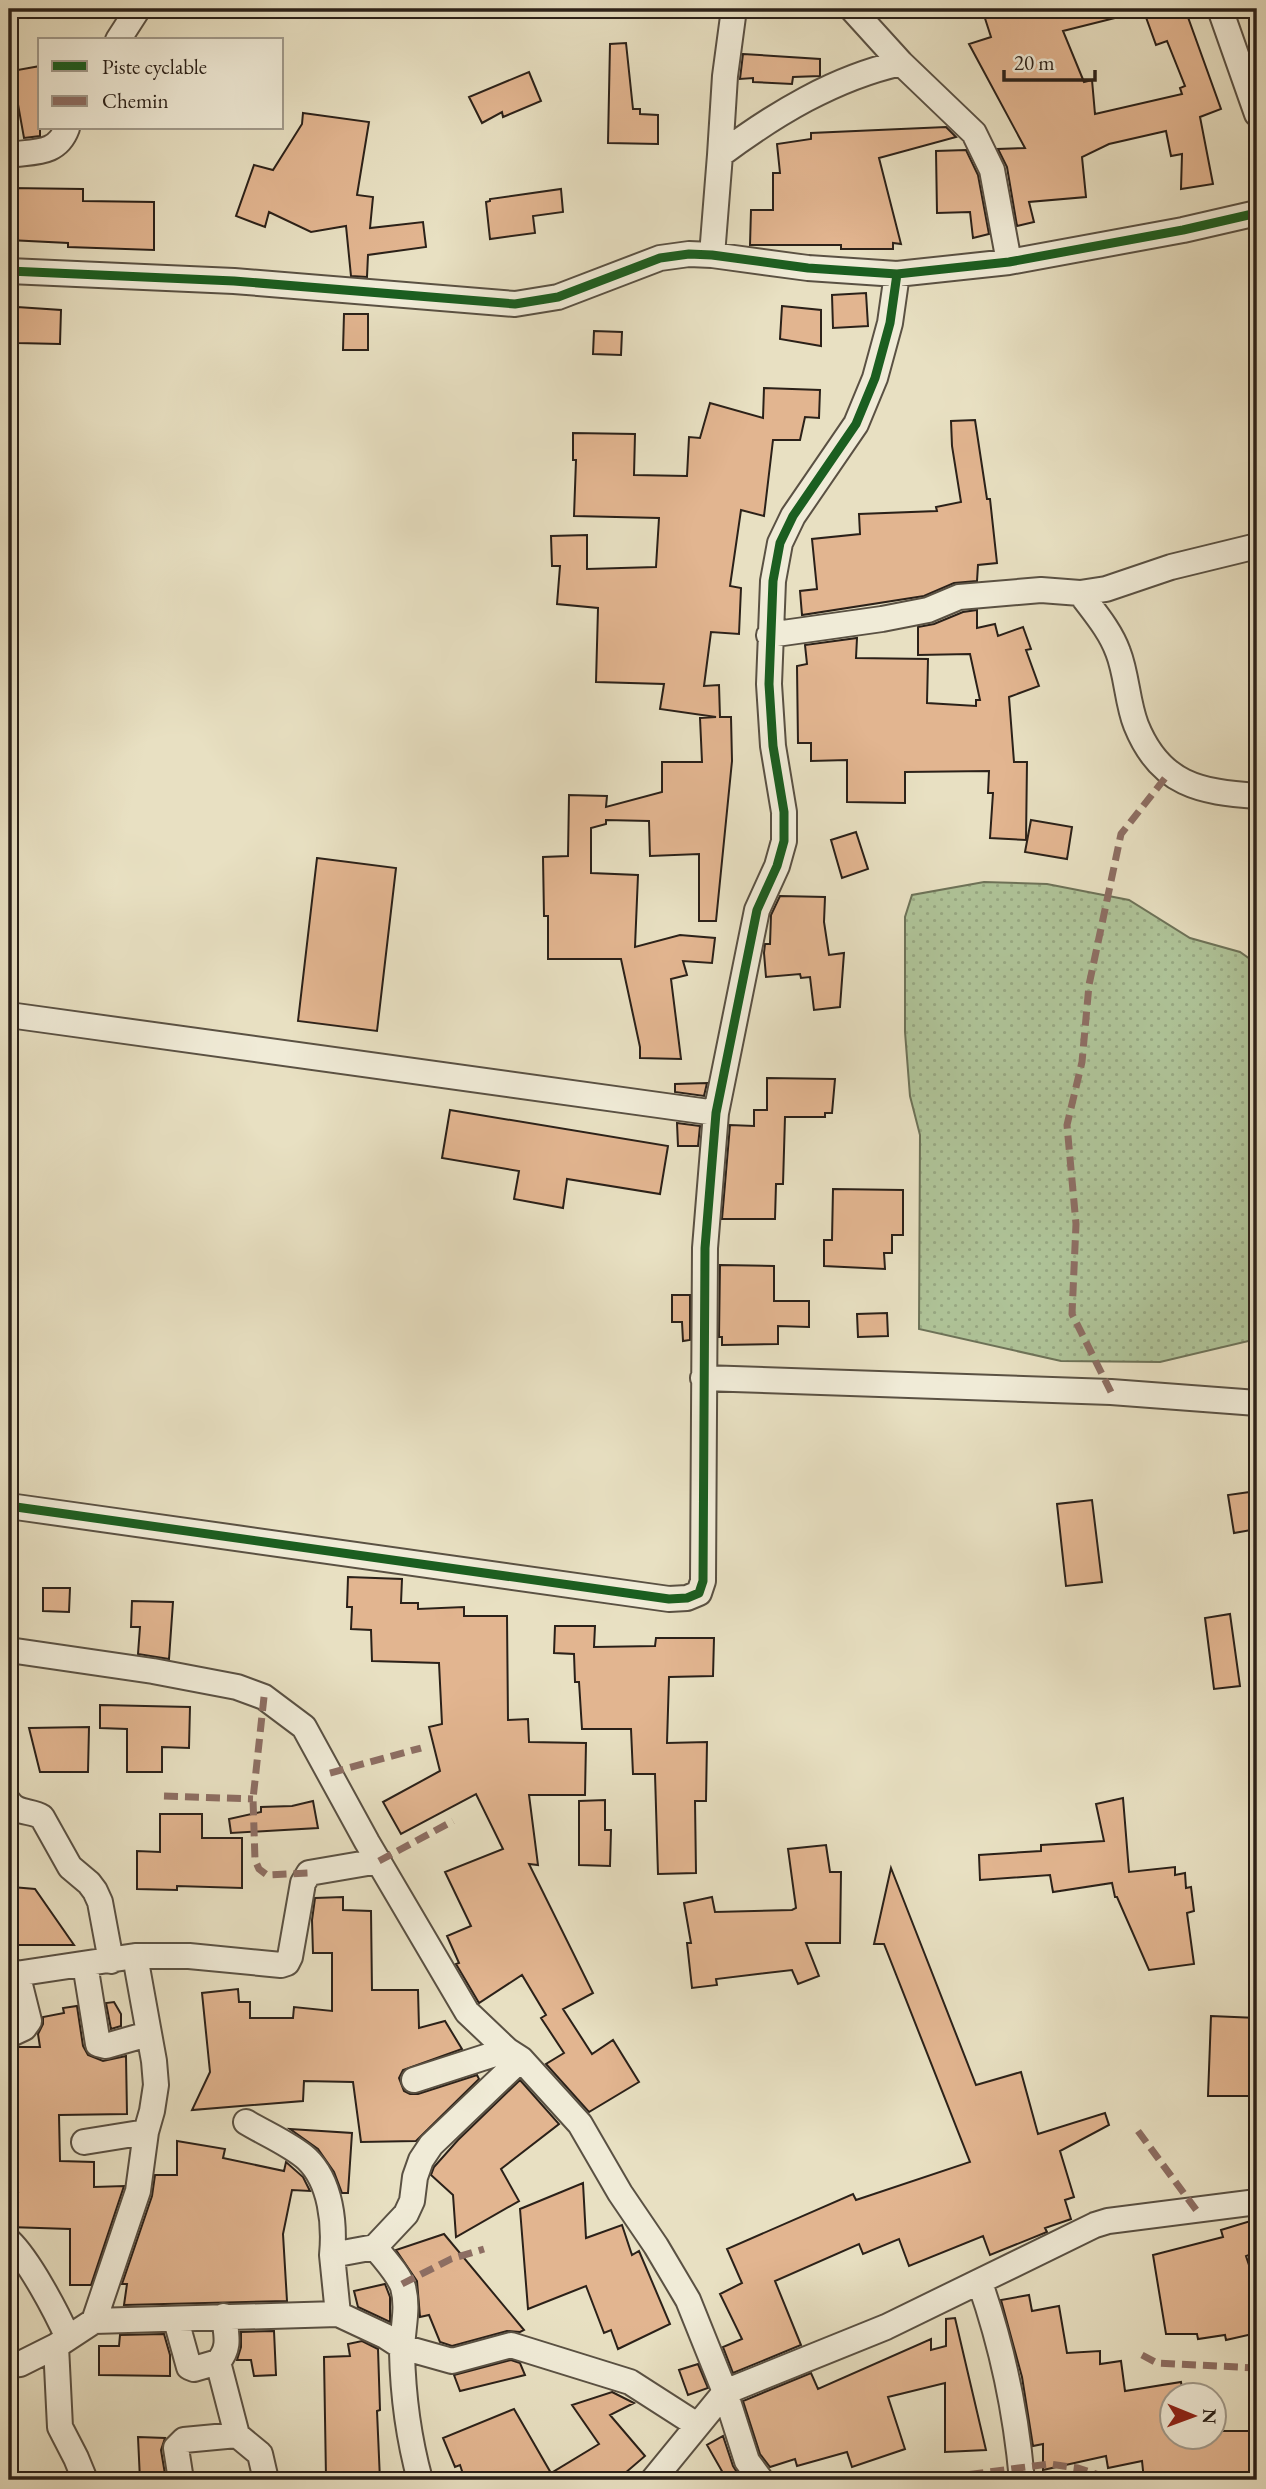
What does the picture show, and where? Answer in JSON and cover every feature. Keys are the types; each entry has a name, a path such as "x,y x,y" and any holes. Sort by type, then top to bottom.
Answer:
{"street":[{"path":"119,38 138,9"},
{"path":"712,255 725,76 734,9"},
{"path":"852,9 901,63 974,133 992,170 1009,262"},
{"path":"1220,9 1257,114"},
{"path":"720,155 775,116 816,94 848,78 901,63"},
{"path":"9,155 53,148 62,141 66,130"},
{"path":"9,271 234,281 515,304 558,298 660,258 690,254 808,268 897,274 1009,262 1183,230 1257,213"},
{"path":"9,1506 669,1599 687,1598 699,1593 703,1581 705,1248 716,1113 757,910 777,866 784,841 784,813 773,746 769,635 773,581 780,543 793,516 856,424 875,378 890,323 897,274"},
{"path":"769,635 882,620 928,610 960,597 1041,590 1080,593 1106,589 1171,567 1257,546"},
{"path":"1080,593 1103,624 1118,651 1136,724 1148,748 1169,773 1188,785 1213,793 1257,796"},
{"path":"9,1015 716,1113"},
{"path":"703,1378 1111,1392 1257,1403"},
{"path":"9,1650 153,1671 237,1687 264,1697 304,1727 367,1842 467,2012 514,2054 580,2124 620,2193 656,2246 688,2300 724,2392 747,2461 761,2480"},
{"path":"9,1802 18,1810 37,1813 42,1817 70,1867 95,1891 123,1958 154,2061 156,2085 138,2191 94,2321"},
{"path":"9,2035 24,2028 29,2021 13,1974 123,1958 189,1956 281,1965 287,1963 290,1957 303,1883 309,1873 379,1861"},
{"path":"85,1964 98,2044 106,2046 148,2034"},
{"path":"414,2080 514,2054"},
{"path":"332,2255 375,2247 406,2214 412,2202 418,2168 431,2145 514,2054"},
{"path":"246,2122 307,2159 321,2176 334,2233 332,2255 338,2314"},
{"path":"84,2142 146,2132"},
{"path":"653,2480 724,2392 886,2327 927,2305 980,2283 1108,2221 1257,2202"},
{"path":"9,2241 18,2249 58,2315 62,2342 60,2427 85,2480"},
{"path":"375,2247 402,2284 406,2313 402,2347 404,2396 408,2437 420,2480"},
{"path":"980,2283 991,2314 1011,2403 1022,2480"},
{"path":"9,2365 20,2364 94,2321 338,2314 402,2347 452,2361 511,2345 630,2382 697,2426"},
{"path":"176,2320 188,2367 194,2369 218,2362 225,2353 227,2344 224,2316"},
{"path":"218,2362 237,2435 260,2454 266,2480"},
{"path":"181,2480 176,2448 184,2440 237,2435"}],"green space":[{"path":"984,882 1047,884 1129,900 1190,938 1240,952 1257,964 1257,1339 1160,1362 1061,1361 919,1329 920,1135 910,1096 905,1032 905,917 912,895"}],"building":[{"path":"982,9 1114,9 1115,18 1063,31 1084,82 1092,80 1095,114 1182,94 1180,88 1185,86 1167,41 1156,45 1143,9 1185,9 1221,109 1200,117 1213,184 1181,189 1182,154 1171,156 1166,131 1109,144 1082,157 1086,197 1029,202 1034,222 1017,226 1007,167 998,149 1025,148 969,44 991,37"},
{"path":"626,43 633,109 640,109 640,114 658,115 658,144 608,143 610,44"},
{"path":"743,54 820,59 820,76 793,77 792,84 753,82 753,78 740,79"},
{"path":"38,66 40,136 24,138 12,71"},
{"path":"529,72 541,101 503,117 502,112 482,123 469,97"},
{"path":"303,113 369,122 357,195 373,197 370,228 423,222 426,247 368,255 367,277 351,276 346,226 311,232 269,212 265,227 236,216 254,165 273,170 302,124"},
{"path":"946,127 956,137 879,158 901,244 893,243 893,249 841,249 841,245 750,245 751,210 773,210 773,173 780,173 777,144 811,139 811,133"},
{"path":"966,150 978,175 989,234 973,238 970,212 937,213 936,151"},
{"path":"10,188 83,189 83,201 154,202 154,250 68,247 68,243 9,240"},
{"path":"561,189 563,212 533,216 535,233 490,239 486,202 490,199"},
{"path":"866,293 868,326 833,328 832,295"},
{"path":"782,306 821,310 821,346 780,339"},
{"path":"17,307 61,310 60,344 17,343"},
{"path":"344,314 368,314 368,350 343,350"},
{"path":"594,331 622,332 621,355 593,354"},
{"path":"764,388 820,390 819,418 805,417 800,440 773,440 764,516 741,510 730,586 741,588 739,634 711,632 704,686 719,685 720,717 731,717 732,761 716,921 699,921 699,854 650,856 649,821 606,820 606,824 591,828 591,873 638,875 635,947 680,935 715,938 712,963 683,961 687,975 671,979 681,1059 640,1058 621,959 548,959 548,916 544,916 543,857 568,856 569,795 607,796 606,807 662,792 662,762 702,762 700,718 716,717 660,709 664,684 596,682 598,608 557,604 560,566 552,566 551,536 587,535 587,569 656,567 659,518 574,516 576,460 573,460 573,433 635,434 634,475 687,476 689,437 700,438 710,403 763,418"},
{"path":"975,420 987,499 990,499 997,563 978,565 977,581 954,583 924,596 802,615 800,591 817,589 812,539 860,534 859,514 937,511 936,507 961,502 951,421"},
{"path":"977,610 977,628 995,624 998,636 1023,627 1031,649 1026,650 1039,686 1009,697 1014,762 1027,762 1026,840 990,838 993,793 988,793 989,771 905,772 905,803 847,802 847,760 811,761 811,743 798,743 797,666 807,664 805,645 857,638 856,658 928,659 927,703 976,706 976,700 980,700 970,654 918,655 918,627"},
{"path":"1031,820 1072,827 1067,859 1025,852"},
{"path":"856,832 868,869 842,878 831,840"},
{"path":"317,858 396,868 377,1031 298,1021"},
{"path":"780,896 825,897 824,922 829,955 844,953 840,1007 814,1010 810,977 801,978 800,974 766,977 765,944 770,944 771,915"},
{"path":"767,1078 835,1079 832,1113 825,1113 825,1117 785,1117 783,1184 776,1184 775,1219 722,1219 730,1125 754,1126 754,1110 767,1110"},
{"path":"707,1083 704,1096 675,1092 675,1084"},
{"path":"450,1110 668,1146 660,1194 567,1179 563,1208 514,1199 519,1171 442,1158"},
{"path":"677,1123 700,1126 698,1146 678,1146"},
{"path":"833,1189 903,1190 903,1235 892,1235 892,1253 884,1253 885,1269 824,1266 824,1240 832,1240"},
{"path":"720,1265 774,1266 774,1301 809,1301 809,1327 778,1326 778,1344 722,1345 722,1337 719,1337"},
{"path":"672,1295 690,1295 690,1340 683,1341 682,1322 672,1322"},
{"path":"887,1313 888,1336 858,1337 857,1314"},
{"path":"1257,1491 1257,1529 1234,1533 1228,1495"},
{"path":"1092,1500 1102,1582 1066,1586 1057,1504"},
{"path":"348,1577 402,1579 401,1603 418,1603 418,1609 464,1607 464,1616 507,1616 508,1720 528,1719 529,1742 586,1743 585,1795 529,1795 538,1865 529,1864 593,1993 563,2009 592,2054 613,2040 639,2082 589,2112 546,2064 564,2053 541,2018 546,2015 522,1975 479,2003 456,1964 459,1963 447,1936 471,1926 445,1872 503,1849 476,1794 401,1834 383,1802 440,1771 429,1727 442,1724 439,1663 372,1661 371,1630 351,1629 352,1607 347,1607"},
{"path":"43,1588 70,1588 69,1612 43,1611"},
{"path":"132,1601 173,1602 169,1659 138,1654 140,1627 131,1627"},
{"path":"1230,1614 1240,1686 1214,1689 1205,1618"},
{"path":"555,1626 595,1626 594,1647 655,1646 656,1638 714,1638 713,1676 669,1677 667,1743 707,1742 706,1801 695,1801 696,1873 658,1874 655,1774 633,1774 631,1729 582,1729 574,1654 554,1653"},
{"path":"100,1705 190,1707 189,1748 162,1747 162,1772 127,1772 127,1729 100,1728"},
{"path":"89,1727 88,1772 40,1772 29,1728"},
{"path":"1123,1798 1129,1872 1175,1867 1175,1875 1185,1873 1186,1888 1191,1887 1194,1911 1187,1913 1194,1964 1149,1970 1115,1897 1112,1883 1053,1892 1050,1875 980,1880 979,1855 1041,1851 1041,1845 1104,1841 1096,1804"},
{"path":"605,1800 605,1830 611,1830 610,1866 579,1865 579,1801"},
{"path":"313,1801 318,1828 231,1833 229,1819 261,1812 261,1807 292,1806"},
{"path":"160,1814 202,1814 202,1838 242,1838 242,1888 177,1886 177,1890 137,1889 137,1851 160,1852"},
{"path":"826,1845 830,1872 841,1872 840,1943 806,1943 819,1976 798,1984 792,1970 716,1979 717,1985 692,1988 687,1943 691,1943 684,1903 712,1897 715,1912 792,1910 796,1908 788,1849"},
{"path":"891,1868 976,2085 1021,2072 1038,2134 1105,2113 1109,2125 1060,2151 1074,2197 1065,2200 1071,2219 1045,2228 1047,2232 990,2255 983,2236 909,2266 899,2239 863,2254 859,2244 775,2281 801,2345 733,2373 723,2347 742,2339 720,2294 742,2283 727,2249 853,2194 856,2200 970,2162 884,1944 874,1944"},
{"path":"12,1887 35,1889 74,1945 11,1945"},
{"path":"343,1897 343,1910 371,1911 372,1990 418,1990 419,2028 445,2021 462,2049 403,2070 399,2078 404,2091 418,2094 477,2075 479,2079 416,2141 361,2142 353,2082 304,2081 303,2101 192,2110 210,2072 202,1993 238,1989 239,2002 250,2002 250,2018 293,2018 294,2007 332,2011 332,1953 313,1953 312,1920 315,1898"},
{"path":"114,2002 121,2014 121,2026 111,2029 106,2003"},
{"path":"77,2006 83,2046 88,2055 103,2061 126,2056 127,2114 59,2115 60,2161 94,2162 94,2187 124,2186 91,2285 70,2285 70,2229 9,2227 9,2193 18,2192 9,2153 9,2050 40,2047 38,2034 43,2017 64,2013 63,2008"},
{"path":"1211,2016 1257,2018 1257,2096 1208,2096"},
{"path":"520,2080 559,2124 501,2169 519,2201 456,2237 453,2195 431,2175 434,2167"},
{"path":"290,2129 352,2133 348,2193 342,2193 334,2172 318,2149"},
{"path":"177,2141 225,2149 223,2158 284,2171 286,2162 303,2177 310,2191 292,2190 283,2234 287,2301 124,2305 127,2284 122,2284 152,2196 155,2175 177,2175"},
{"path":"583,2183 586,2238 622,2225 632,2255 639,2251 670,2324 618,2349 611,2330 604,2333 586,2286 528,2309 520,2209"},
{"path":"1257,2219 1257,2252 1246,2256 1257,2289 1257,2333 1226,2340 1225,2335 1198,2339 1197,2334 1166,2334 1153,2255 1223,2237 1221,2230"},
{"path":"444,2234 524,2330 507,2331 452,2346 440,2342 429,2315 420,2317 417,2281 396,2250"},
{"path":"385,2284 390,2297 390,2322 358,2307 354,2291"},
{"path":"1029,2295 1032,2311 1059,2306 1067,2353 1100,2351 1100,2364 1121,2361 1125,2391 1158,2386 1158,2450 1228,2450 1228,2431 1253,2431 1255,2480 1144,2480 1142,2461 1108,2468 1106,2456 1043,2470 1043,2444 1033,2446 1022,2377 1001,2300"},
{"path":"955,2318 986,2450 945,2452 945,2383 888,2397 905,2449 852,2467 847,2452 797,2466 795,2459 770,2467 760,2454 743,2401 811,2373 818,2389 931,2339 931,2350 946,2346 946,2319"},
{"path":"274,2331 276,2375 254,2376 251,2360 237,2360 241,2347 241,2332"},
{"path":"164,2334 170,2355 170,2376 99,2375 99,2346 119,2346 120,2335"},
{"path":"362,2341 378,2349 380,2480 347,2480 345,2473 326,2478 324,2357 350,2356 348,2344"},
{"path":"511,2360 520,2363 525,2375 460,2391 454,2375"},
{"path":"698,2364 708,2388 688,2395 679,2370"},
{"path":"612,2392 634,2403 610,2415 645,2456 617,2480 465,2480 460,2465 455,2467 443,2438 514,2409 551,2473 599,2444 572,2405"},
{"path":"723,2436 733,2466 740,2477 731,2480 727,2480 707,2445"},
{"path":"138,2437 165,2438 161,2450 166,2480 140,2480"}],"marked path":[{"path":"1111,1392 1072,1314 1076,1224 1067,1125 1082,1062 1089,985 1121,834 1169,773"},
{"path":"264,1697 253,1799 255,1860 259,1869 267,1875 309,1873"},
{"path":"330,1773 421,1748"},
{"path":"164,1796 253,1799"},
{"path":"379,1861 453,1821"},
{"path":"1138,2131 1197,2211"},
{"path":"402,2284 451,2259 484,2249"},
{"path":"1142,2355 1157,2363 1257,2368"},
{"path":"928,2480 1049,2464 1078,2468 1099,2475 1133,2476 1136,2480"}],"cycle path":[{"path":"9,271 234,281 515,304 558,297 660,258 689,254 808,268 897,274 1009,262 1183,230 1257,213"},
{"path":"9,1506 669,1599 687,1598 699,1593 703,1581 705,1248 716,1113 757,910 777,866 784,841 784,812 773,746 769,684 773,581 780,543 793,516 856,424 875,378 890,323 897,274"}]}
